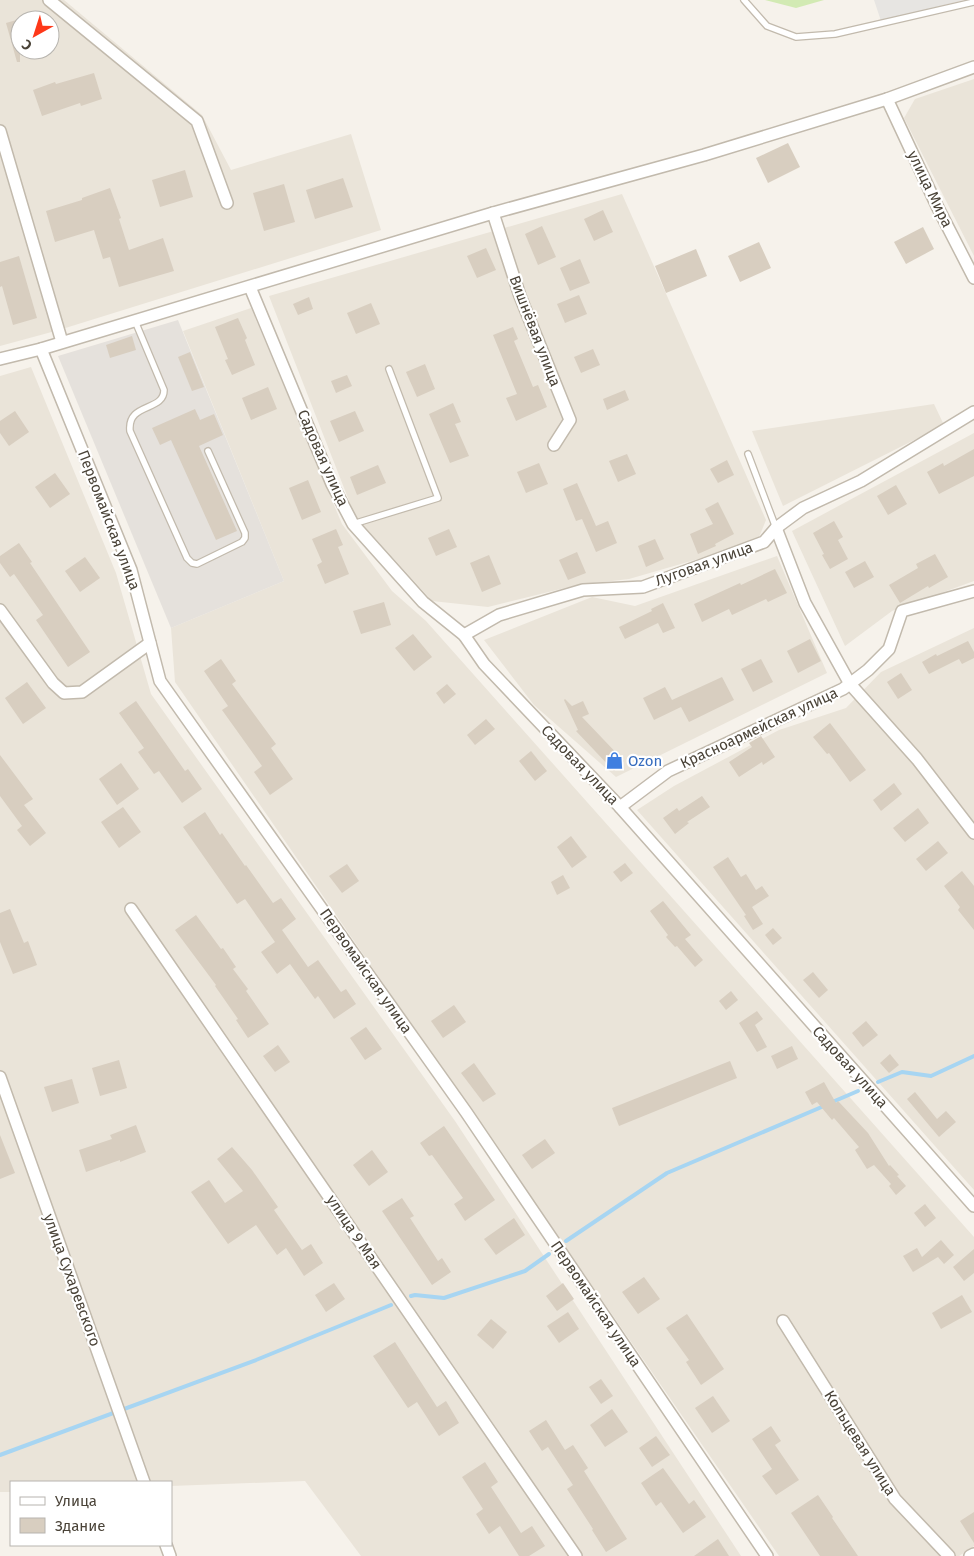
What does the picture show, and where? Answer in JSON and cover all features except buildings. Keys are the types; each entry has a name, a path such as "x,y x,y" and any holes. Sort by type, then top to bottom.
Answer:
{"street":[{"path":"49,0 197,121 227,203"},
{"path":"0,359 41,349 493,213 704,155 887,99 974,67"},
{"name":"улица Мира","path":"887,99 937,206 974,278"},
{"path":"0,131 62,342"},
{"name":"Вишнёвая улица","path":"493,213 520,296 570,420 554,445"},
{"name":"Садовая улица","path":"250,287 332,484 353,524 423,602 464,635 484,664 620,807 974,1206"},
{"name":"Первомайская улица","path":"41,349 131,570 160,682 466,1112 767,1556"},
{"name":"Луговая улица","path":"464,635 499,615 583,590 643,587 764,542 776,528 803,508 861,481 974,412"},
{"path":"776,528 806,603 850,684"},
{"name":"Красноармейская улица","path":"620,807 668,771 843,689 868,670 889,648 902,611 974,591"},
{"path":"0,610 52,683 64,692 82,692 150,643"},
{"name":"Красноармейская улица","path":"850,684 917,759 974,833"},
{"name":"улица 9 Мая","path":"131,909 576,1556"},
{"name":"улица Сухаревского","path":"0,1077 144,1481"},
{"name":"Кольцевая улица","path":"784,1321 895,1499 949,1556"},
{"path":"970,1556 974,1554"}],"lane":[{"path":"744,0 767,26 796,36 835,34 974,2"},
{"path":"135,321 164,390 164,396 161,400 132,417 130,431 187,558 192,563 197,564 242,542 245,538 245,533 208,451"},
{"path":"353,524 438,498 389,369"},
{"path":"748,454 776,528"}],"shaded area":[{"path":"0,0 64,0 202,115 231,170 351,134 381,230 59,330 0,346"},
{"path":"874,0 964,0 881,21"},
{"path":"974,79 974,256 904,118 915,99"},
{"path":"622,194 766,520 757,542 629,579 577,585 488,607 432,601 355,516 269,296"},
{"path":"251,308 342,524 392,591 426,621 974,1237 974,1546 959,1556 779,1556 175,682 171,628 284,581 183,331"},
{"path":"178,320 284,581 171,628 58,356"},
{"path":"31,367 116,573 151,694 455,1121 741,1556 361,1556 305,1481 172,1486 172,1481 10,1481 10,1492 0,1492 0,376"},
{"path":"934,404 944,425 783,506 752,431"},
{"path":"974,433 974,581 892,611 845,646 792,531"},
{"path":"777,556 827,673 616,777 534,705 484,640 592,597 635,606"},
{"path":"974,628 974,1190 637,810 674,786 779,730 846,708 881,672"}],"green space":[{"path":"765,0 824,0 796,8"}],"waterway":[{"path":"878,1082 902,1072 931,1076 974,1056"},
{"path":"830,1103 858,1091"},
{"path":"566,1241 667,1173 824,1106"},
{"path":"411,1296 444,1298 525,1271 549,1254"},
{"path":"0,1455 256,1360 391,1305"}],"place":[{"name":"Ozon","path":"614,761"}]}
